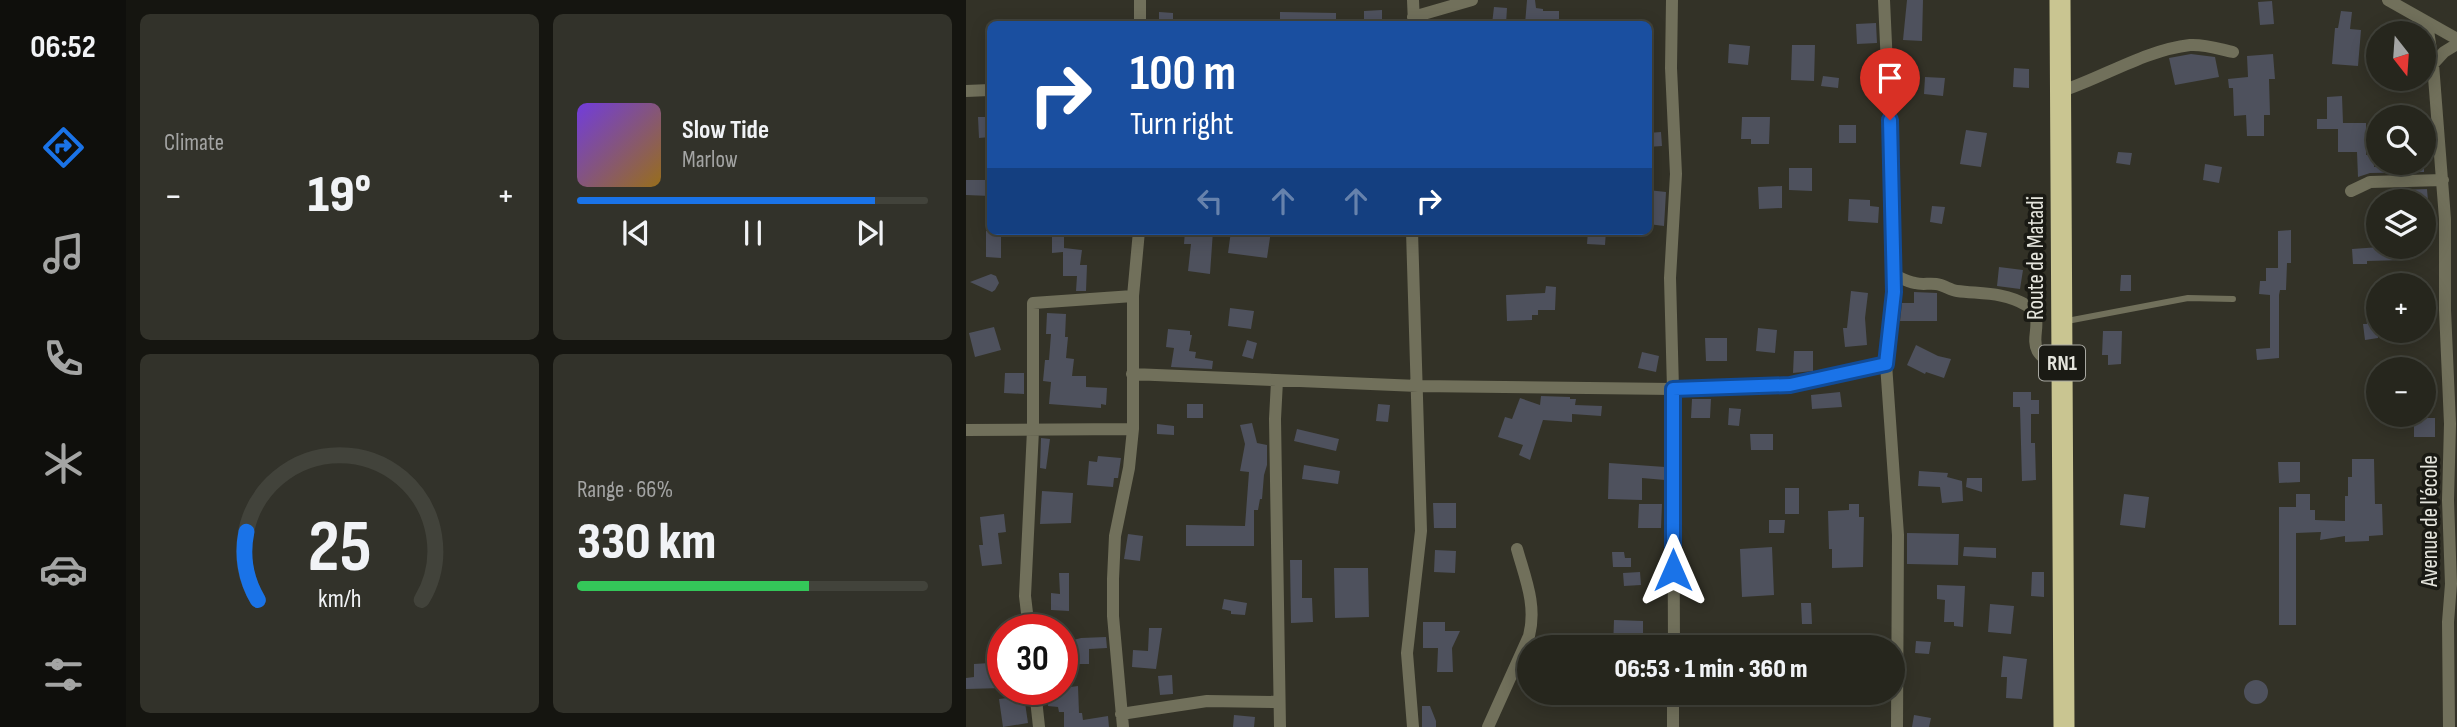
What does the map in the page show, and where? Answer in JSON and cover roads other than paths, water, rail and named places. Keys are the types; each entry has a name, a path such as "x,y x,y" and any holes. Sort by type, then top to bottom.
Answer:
{"highway":[{"name":"Route de Matadi","path":"2060,0 2064,727"}],"street":[{"path":"1140,0 1140,21"},
{"path":"1413,0 1413,21 1472,0"},
{"path":"1674,635 1670,278 1676,174 1671,68 1672,6 1685,0"},
{"path":"1884,0 1894,275 1886,364 1898,535 1897,727"},
{"path":"2388,0 2424,21"},
{"path":"2436,29 2457,42 2436,62"},
{"path":"2062,91 2167,50 2192,45 2233,52"},
{"path":"966,91 987,90"},
{"name":"Avenue de l'école","path":"2435,91 2443,180 2445,310 2454,424 2448,500 2451,584 2448,622 2449,727"},
{"path":"2351,191 2370,182 2443,180"},
{"path":"1139,235 1133,296 1133,429 1129,468 1115,536 1113,579 1113,616 1122,720 1207,701 1279,702"},
{"path":"1412,235 1421,531 1407,653 1413,727"},
{"path":"1894,275 1914,283 2004,295 2026,305 2034,311 2036,318 2035,346 2039,356 2062,366"},
{"path":"1027,614 1025,596 1032,430 1033,303 1133,296"},
{"path":"1132,374 1418,386 1673,389 1790,385 1886,364"},
{"path":"1276,381 1280,727"},
{"path":"966,430 1133,429"},
{"path":"1488,727 1529,636 1533,620 1533,607 1517,549"},
{"path":"1037,705 1039,727"},
{"path":"1673,705 1673,727"}],"lane":[{"path":"2062,322 2188,298 2233,299"}]}
